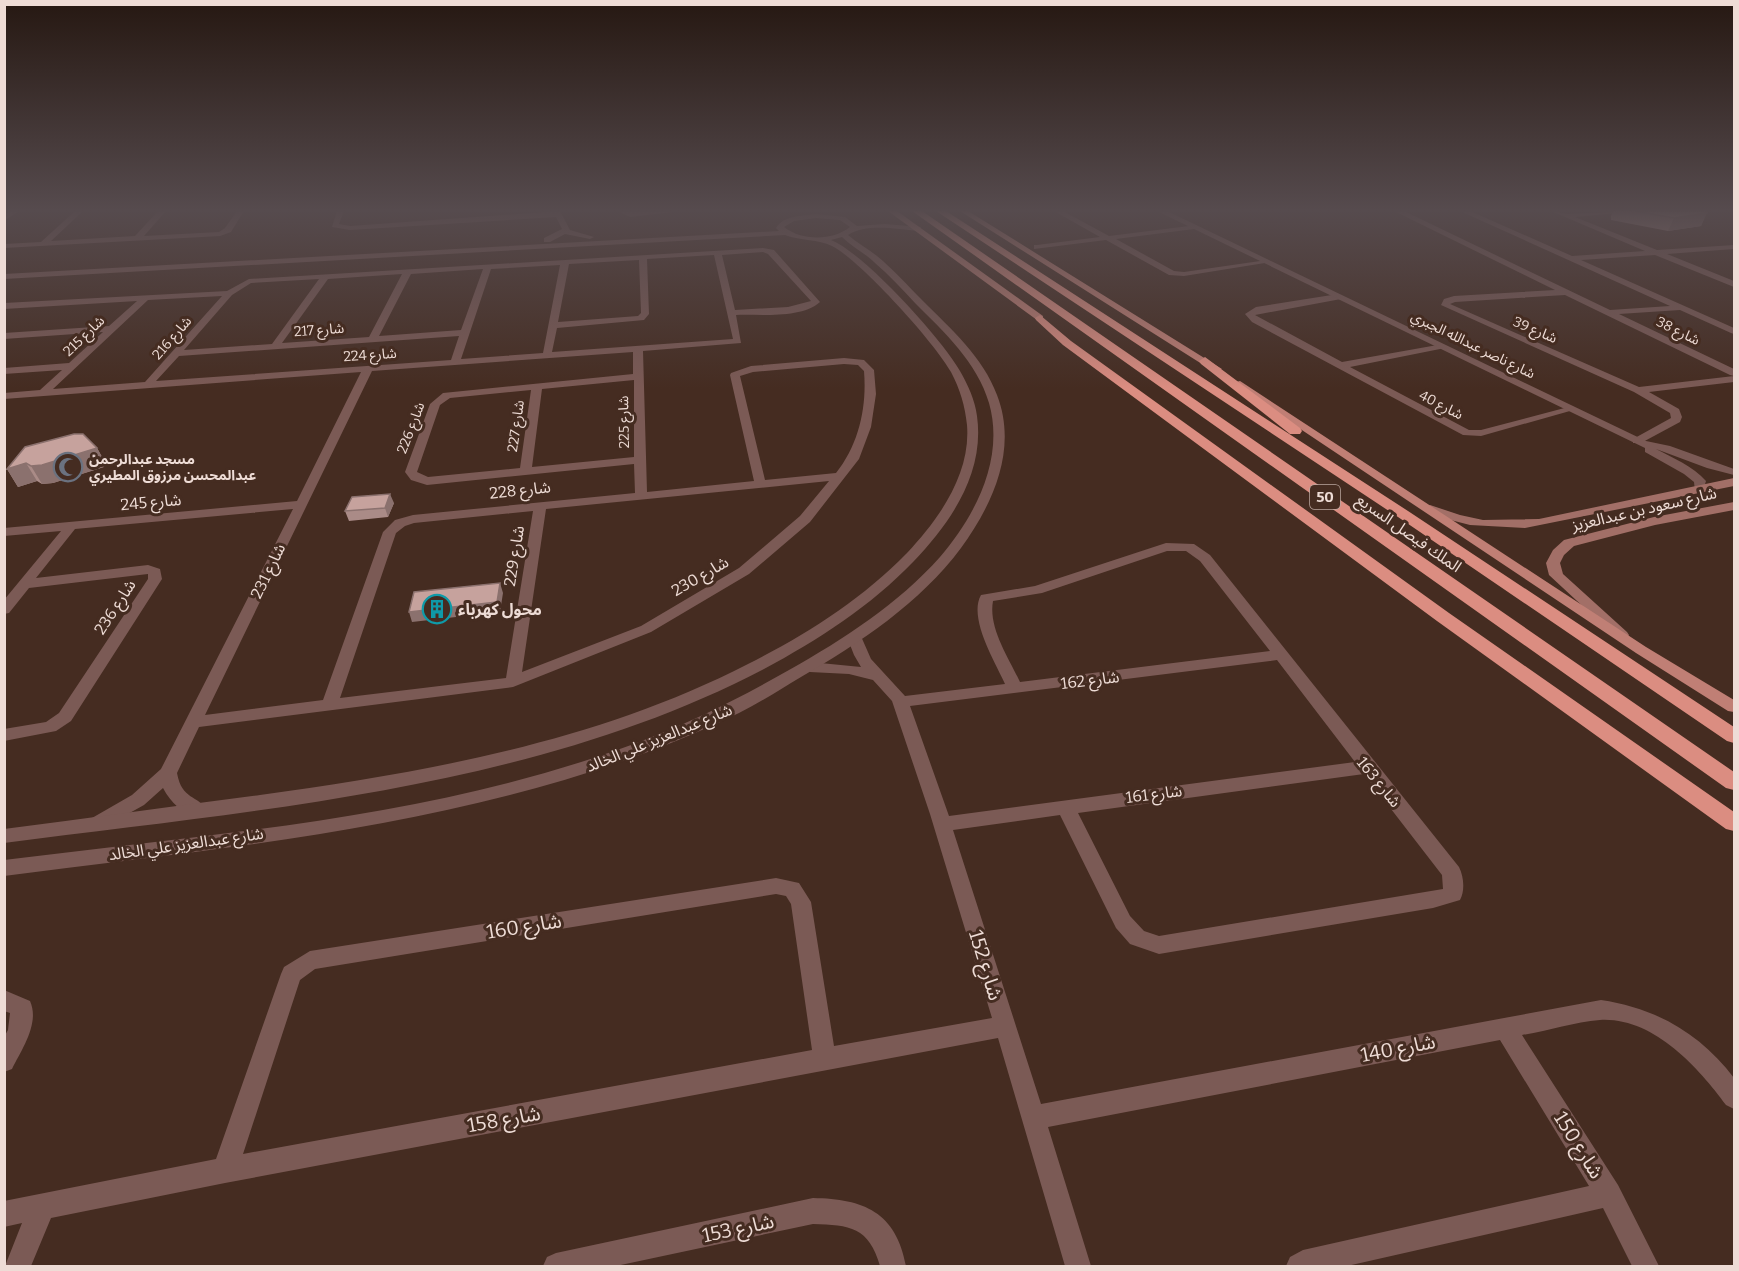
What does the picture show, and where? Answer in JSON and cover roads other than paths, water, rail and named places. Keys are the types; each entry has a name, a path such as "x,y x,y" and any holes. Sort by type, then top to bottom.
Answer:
{"highway":[{"name":"الملك فيصل السريع","path":"1001,270 1734,782"},
{"name":"الملك فيصل السريع","path":"1031,270 1403,514 1734,736"},
{"path":"1040,318 1079,340 1251,452 1297,477"},
{"path":"1040,318 1067,343 1348,549 1734,823"},
{"path":"1205,361 1403,514"}],"main road":[{"path":"975,270 1040,318"},
{"name":"الملك فيصل السريع","path":"1059,270 1205,361 1641,650 1734,708"},
{"name":"شارع سعود بن عبدالعزيز","path":"1424,506 1450,518 1505,526 1539,523 1734,482"},
{"path":"1624,504 1622,506 1627,513 1654,521"},
{"name":"شارع سعود بن عبدالعزيز","path":"1641,650 1556,575 1552,563 1558,552 1569,543 1654,521 1734,506"}],"street":[{"path":"4,272 30,270"},
{"path":"4,277 127,270"},
{"name":"شارع 216","path":"147,386 229,293 249,281 422,270"},
{"path":"455,362 487,270"},
{"path":"547,355 564,270"},
{"path":"554,325 641,318 645,314 643,270"},
{"path":"721,270 731,313"},
{"name":"شارع 216","path":"731,313 812,306 816,302 787,270"},
{"name":"شارع عبدالعزيز علي الخالد","path":"4,836 198,811 452,771 535,752 613,728 695,696 767,661 826,626 895,573 927,540 958,493 973,451 974,426 971,403 958,375 943,352 868,270"},
{"name":"شارع عبدالعزيز علي الخالد","path":"4,868 323,825 533,783 613,758 687,730 764,693 810,667 855,637 911,594 963,537 985,500 998,452 999,426 992,393 966,351 888,270"},
{"path":"1167,270 1184,274 1209,270"},
{"name":"شارع ناصر عبدالله الجبري","path":"1284,270 1640,442 1655,454 1693,474 1700,481 1699,488"},
{"name":"شارع 38","path":"1522,270 1734,373"},
{"path":"1598,270 1734,331"},
{"path":"1701,270 1734,284"},
{"path":"372,339 408,271"},
{"path":"275,346 326,276"},
{"name":"شارع 39","path":"1565,291 1454,299 1447,301 1445,305 1638,390 1671,407 1677,417 1672,423 1640,442"},
{"path":"4,306 229,293"},
{"name":"شارع 40","path":"1338,297 1256,310 1250,314 1255,320 1467,433 1481,433 1572,409"},
{"name":"شارع 215","path":"42,394 145,298"},
{"name":"شارع 38","path":"1609,313 1682,308"},
{"name":"شارع 224","path":"4,396 738,341 731,313"},
{"path":"4,336 111,329"},
{"name":"شارع 217","path":"177,353 464,333"},
{"path":"1340,366 1440,346"},
{"name":"شارع 225","path":"638,348 641,495"},
{"name":"شارع 230","path":"194,722 513,682 646,628 744,572 805,519 840,476 853,459 865,427 871,394 869,370 861,362 844,361 751,369 735,375 760,483"},
{"path":"4,371 73,366"},
{"name":"شارع 231","path":"99,823 138,800 168,773 369,369"},
{"name":"شارع 226","path":"638,377 447,395 438,400 411,472 415,477 427,481 640,460"},
{"path":"1638,390 1734,379"},
{"name":"شارع 227","path":"525,471 537,386"},
{"name":"شارع ناصر عبدالله الجبري","path":"1640,442 1658,445 1707,465 1734,472"},
{"name":"شارع 228","path":"330,704 390,532 400,523 413,519 840,476"},
{"name":"شارع 245","path":"4,532 301,504"},
{"name":"شارع 229","path":"513,682 540,507"},
{"path":"4,610 71,526"},
{"name":"شارع 163","path":"1016,689 985,620 983,607 986,598 1037,590 1166,547 1189,547 1204,558 1366,767 1452,873 1454,894 1433,900 1159,945 1137,938 1123,922 1065,806"},
{"name":"شارع 236","path":"4,735 50,727 65,717 155,579 155,572 148,570 26,584"},
{"name":"شارع 152","path":"855,637 861,657 874,675 886,684 900,702 943,824 1078,1266"},
{"name":"شارع 162","path":"900,702 1280,655"},
{"path":"810,667 849,669 874,675"},
{"name":"شارع 161","path":"943,824 1366,767"},
{"path":"168,773 169,783 178,799 198,811"},
{"name":"شارع 160","path":"225,1170 292,974 310,960 776,886 792,889 801,902 825,1060"},
{"path":"4,1000 22,1008 19,1032 4,1061"},
{"name":"شارع 140","path":"1033,1118 1601,1010 1632,1015 1667,1030 1684,1042 1713,1069 1734,1097"},
{"name":"شارع 158","path":"4,1214 225,1170 1004,1026"},
{"name":"شارع 150","path":"1505,1028 1609,1194 1646,1266"},
{"path":"1299,1266 1302,1263 1609,1194"},
{"path":"18,1266 42,1207"},
{"name":"شارع 153","path":"555,1266 624,1259 813,1211 843,1211 864,1219 881,1233 893,1266"}],"place":[{"name":"مسجد عبدالرحمن عبدالمحسن مرزوق المطيري","path":"68,467"},
{"name":"محول كهرباء","path":"437,609"}]}
